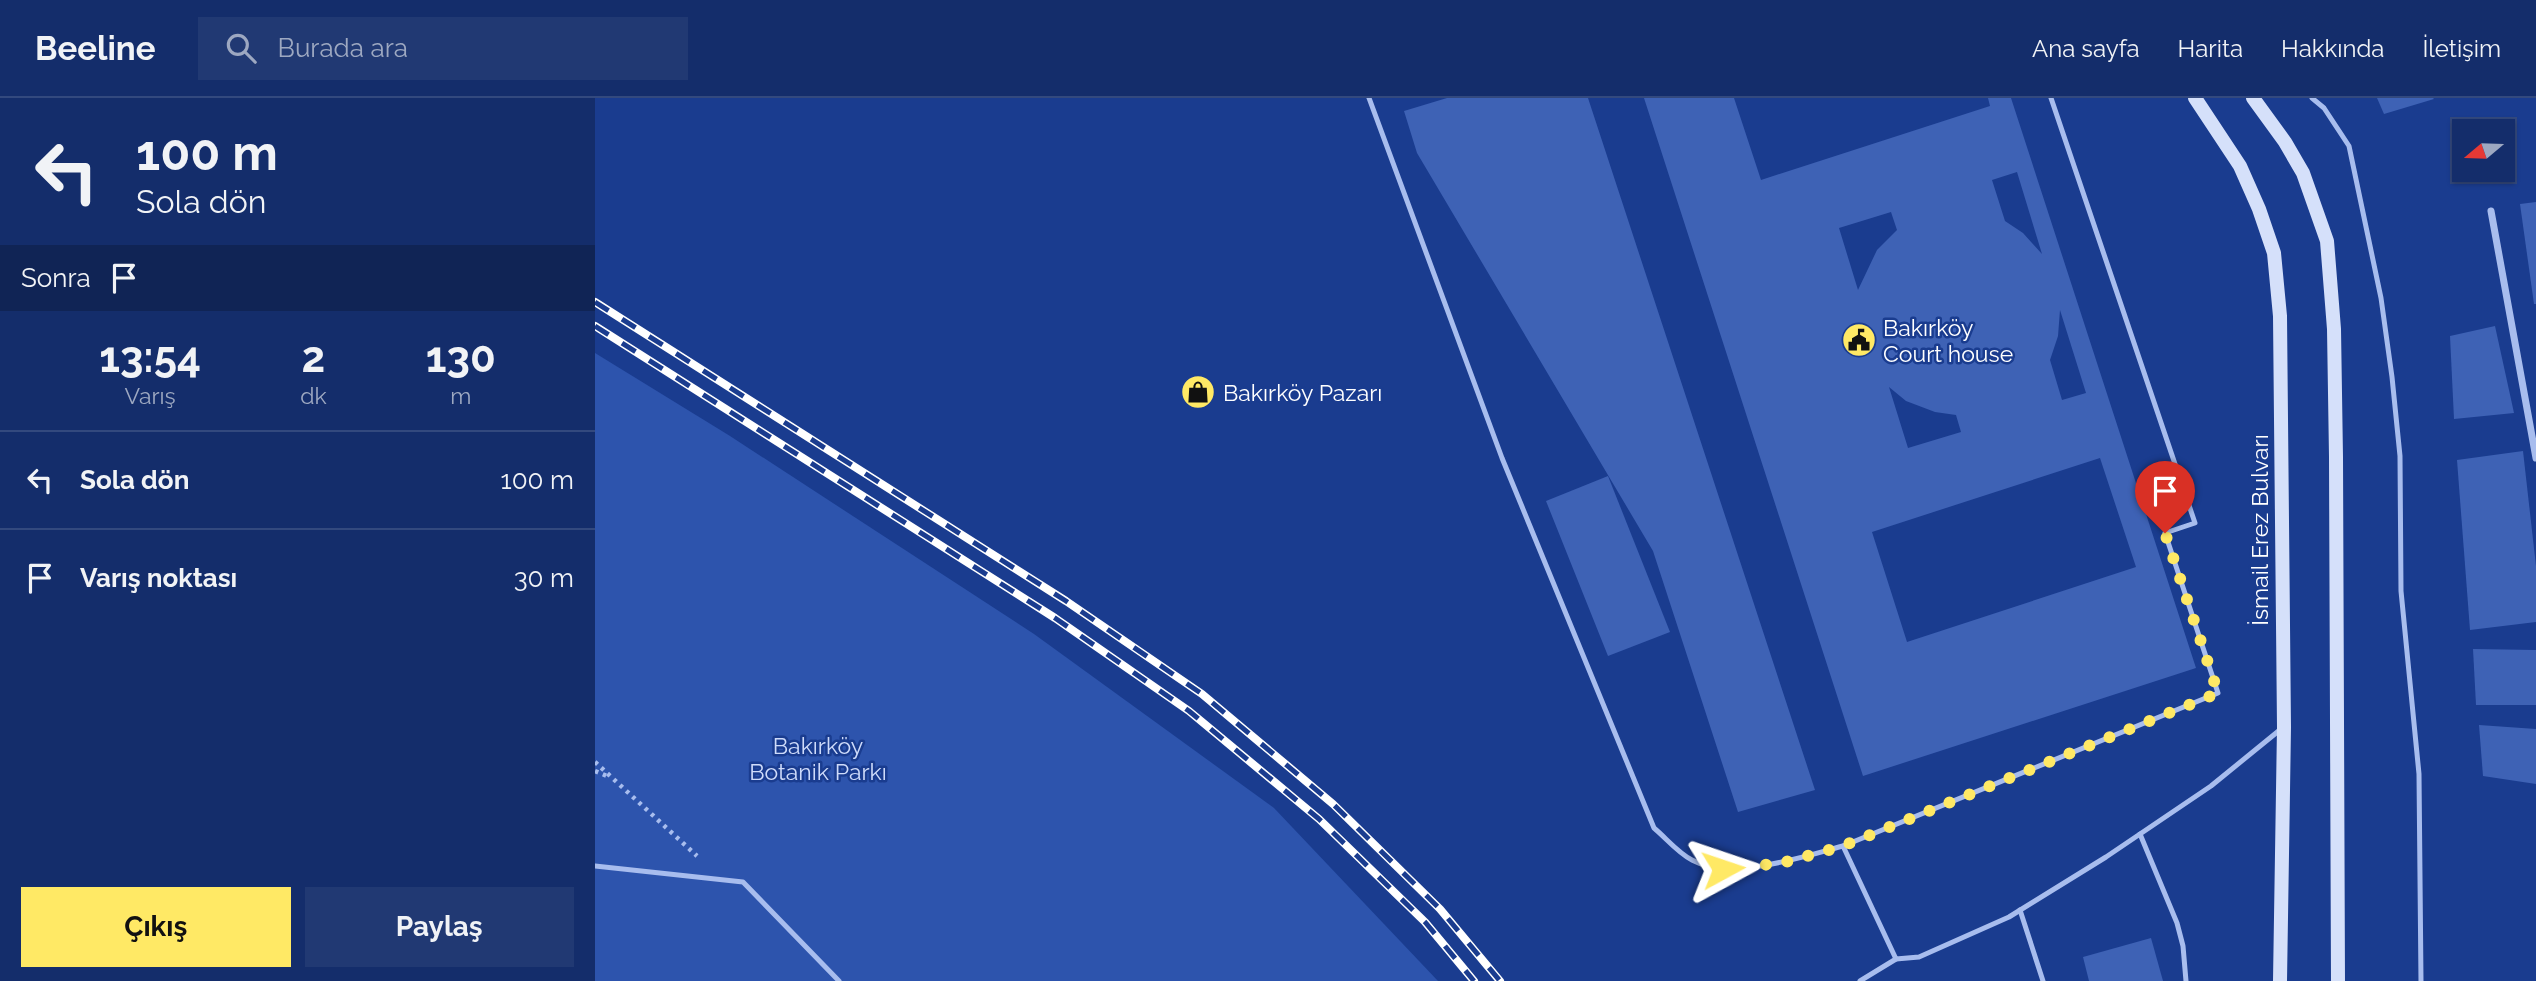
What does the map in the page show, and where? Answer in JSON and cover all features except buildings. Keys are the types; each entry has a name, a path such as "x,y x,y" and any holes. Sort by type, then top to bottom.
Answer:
{"street":[{"name":"İsmail Erez Bulvarı","path":"2195,98 2240,166 2259,209 2274,254 2280,316 2284,727 2280,981"},
{"path":"2253,98 2285,142 2303,173 2327,241 2333,329 2336,457 2338,981"},
{"path":"2491,211 2536,458"}],"lane":[{"path":"1369,98 1502,458 1654,828 1692,860 1723,869 1782,863 1843,846 2218,693 2165,533 2195,523 2051,98"},
{"path":"2312,98 2324,108 2349,146 2376,273 2392,377 2400,456 2400,591 2419,774 2421,981"},
{"path":"1860,981 1896,958 1919,957 2020,910 2211,786 2284,727"},
{"path":"2140,834 2177,923 2183,946 2186,981"},
{"path":"1843,846 1896,958"},
{"path":"595,866 743,882 839,981"},
{"path":"2020,910 2043,981"}],"path":[{"path":"595,762 725,881"},
{"path":"595,771 612,778"}],"green space":[{"name":"Bakırköy Botanik Parkı","path":"595,353 730,436 1034,634 1274,808 1438,981 595,981"}],"railway":[{"path":"595,302 1066,601 1202,694 1333,804 1440,909 1500,981"},
{"path":"595,326 1055,618 1189,711 1319,819 1425,922 1474,981"}],"place":[{"name":"Bakırköy Court house","path":"1859,340"},
{"name":"Bakırköy Pazarı","path":"1198,392"}],"route":[{"path":"1723,869 1782,863 1843,846 2218,693 2165,533"}]}
